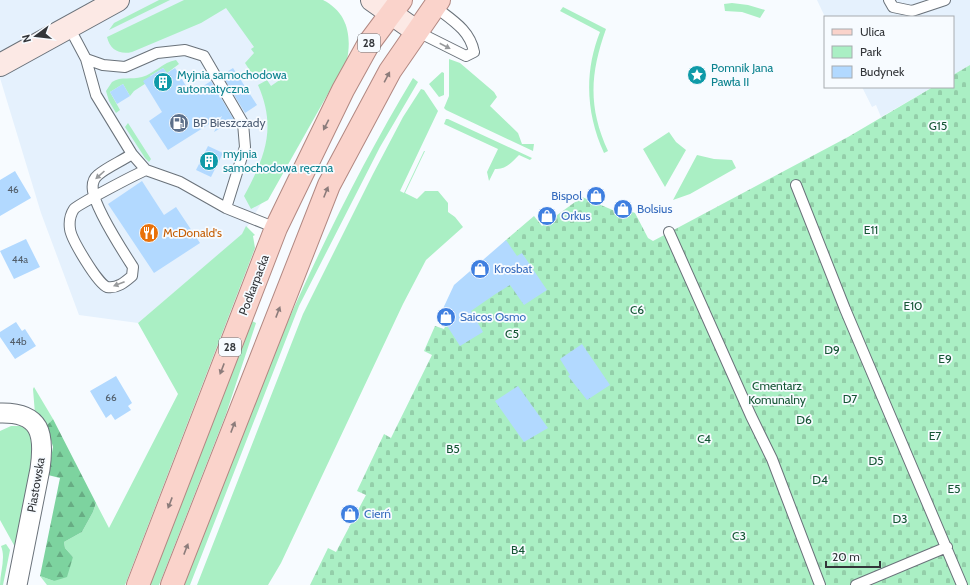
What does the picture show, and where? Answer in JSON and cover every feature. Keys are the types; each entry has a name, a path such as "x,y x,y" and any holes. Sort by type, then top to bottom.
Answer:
{"main road":[{"path":"0,64 118,0"},
{"path":"372,0 396,7 416,31"},
{"path":"172,585 329,185 390,70 433,2"},
{"name":"Podkarpacka","path":"138,585 276,228 344,90 370,43 396,7"}],"street":[{"name":"Piastowska","path":"0,413 19,414 31,419 38,427 42,438 43,450 40,469 17,585"}],"lane":[{"path":"889,0 893,7 912,12 945,0"},
{"path":"416,31 466,56 474,52 472,40 460,26 433,2"},
{"path":"69,27 86,59 96,95 132,154 146,170 180,182 226,208 276,228"},
{"path":"86,59 103,65 125,67 157,53 185,50 204,56 242,123 245,147 226,208"},
{"path":"132,154 98,175 92,184 94,197 133,267 132,276 116,287 107,287 99,281 74,241 70,230 70,217 74,207 94,197 146,170"},
{"path":"796,185 846,309 962,585"},
{"path":"669,232 751,416 772,459 820,585"},
{"path":"856,585 947,547"}],"shaded area":[{"path":"0,0 318,0 327,2 346,25 347,60 243,234 138,323 79,315 41,213 0,78"},
{"path":"817,0 970,0 970,65 954,74 954,16 825,16"},
{"path":"862,88 931,88 881,117 876,105 872,107"}],"green space":[{"path":"159,0 170,0 109,30 114,23"},
{"path":"184,0 323,0 338,11 346,25 349,42 347,60 268,200 251,209 244,196 263,155 267,129 267,115 258,85 267,80 271,86 281,79 275,70 256,80 245,63 254,53 251,49 254,47 226,8 201,23 132,52 120,52 113,48 108,42 107,37"},
{"path":"732,3 748,5 765,10 760,18 742,12 725,11 724,4"},
{"path":"563,7 606,29 594,76 594,105 597,120 608,151 604,153 594,123 589,93 591,62 600,32 560,11"},
{"path":"449,59 460,63 494,92 497,97 490,106 518,133 522,144 534,144 533,151 444,108 449,96"},
{"path":"176,60 179,64 167,73 163,68 150,76 151,80 134,91 130,96 123,84 110,92 120,110 116,113 109,101 106,91 112,82 119,79 142,77 171,61"},
{"name":"Cmentarz Komunalny","path":"970,65 970,585 310,585 328,548 336,552 366,495 357,491 384,434 391,438 432,355 424,351 435,326 444,329 461,291 506,240 534,216 542,226 582,197 622,214 625,209 635,213 648,238 653,241 848,137 931,88 954,88 954,74"},
{"path":"442,72 444,73 444,95 439,97 429,84"},
{"path":"413,78 418,82 380,147 299,306 190,585 184,585 280,339 326,239 359,174"},
{"path":"421,89 424,90 438,111 400,191 404,193 425,151 405,193 417,199 425,191 438,191 448,203 448,212 455,217 463,227 426,260 403,304 281,563 268,585 197,585 303,314 373,174 403,117"},
{"path":"446,119 532,158 530,160 519,155 506,167 495,169 489,181 487,172 498,149 444,124"},
{"path":"128,123 151,159 149,162 125,127"},
{"path":"669,132 676,142 686,150 665,187 643,149"},
{"path":"697,155 714,159 732,160 736,168 690,194 673,200"},
{"path":"246,226 255,235 253,236 255,248 125,585 47,585 40,576 54,581 73,557 65,548 64,542 82,532 93,512 96,503 109,528 178,394 138,323 242,234"},
{"path":"252,321 256,323 226,414 159,585 150,585"},
{"path":"34,387 53,419 47,425 35,414"},
{"path":"53,419 96,503 93,512 82,532 64,542 65,548 73,557 67,577 54,581 40,576 60,478 48,475 53,447 47,425"},
{"path":"11,426 21,426 30,432 35,451 15,547 0,520 0,431"},
{"path":"6,544 10,550 3,585 0,585 3,560 1,546"}],"building":[{"path":"163,68 167,73 175,68 191,94 211,81 234,120 214,132 222,116 168,150 149,121 162,112 143,81"},
{"path":"233,68 257,105 245,113 222,75"},
{"path":"123,84 130,96 117,104 110,92"},
{"name":"myjnia samochodowa ręczna","path":"208,146 223,153 211,177 196,170"},
{"path":"15,171 31,198 0,216 0,180"},
{"path":"142,181 164,215 176,207 200,243 154,273 108,204"},
{"path":"26,239 40,267 14,279 0,251"},
{"path":"506,240 517,256 522,253 547,290 524,305 510,285 494,295 471,311 483,332 460,346 440,315 454,285"},
{"path":"16,322 22,331 25,329 36,346 15,359 0,337 0,332"},
{"path":"582,344 610,385 587,400 568,376 570,375 560,359"},
{"path":"116,376 132,403 128,406 131,410 115,420 111,414 106,418 90,391"},
{"path":"518,386 548,428 524,442 495,401"}],"place":[{"name":"Pomnik Jana Pawła II","path":"697,75"},
{"name":"Myjnia samochodowa automatyczna","path":"163,82"},
{"name":"BP Bieszczady","path":"179,123"},
{"name":"myjnia samochodowa ręczna","path":"209,161"},
{"name":"Bispol","path":"596,196"},
{"name":"Bolsius","path":"623,209"},
{"name":"Orkus","path":"547,216"},
{"name":"McDonald's","path":"149,233"},
{"name":"Krosbat","path":"480,269"},
{"name":"Saicos Osmo","path":"446,317"},
{"name":"Cierń","path":"350,514"}],"park label":[{"name":"G15","path":"938,126"},
{"name":"E11","path":"871,230"},
{"name":"E10","path":"913,306"},
{"name":"C6","path":"637,310"},
{"name":"C5","path":"512,334"},
{"name":"D9","path":"832,350"},
{"name":"E9","path":"945,359"},
{"name":"D7","path":"850,399"},
{"name":"D6","path":"804,420"},
{"name":"E7","path":"935,436"},
{"name":"C4","path":"704,439"},
{"name":"B5","path":"453,449"},
{"name":"D5","path":"876,461"},
{"name":"D4","path":"820,480"},
{"name":"E5","path":"954,489"},
{"name":"D3","path":"900,519"},
{"name":"C3","path":"739,536"},
{"name":"B4","path":"518,550"}]}
